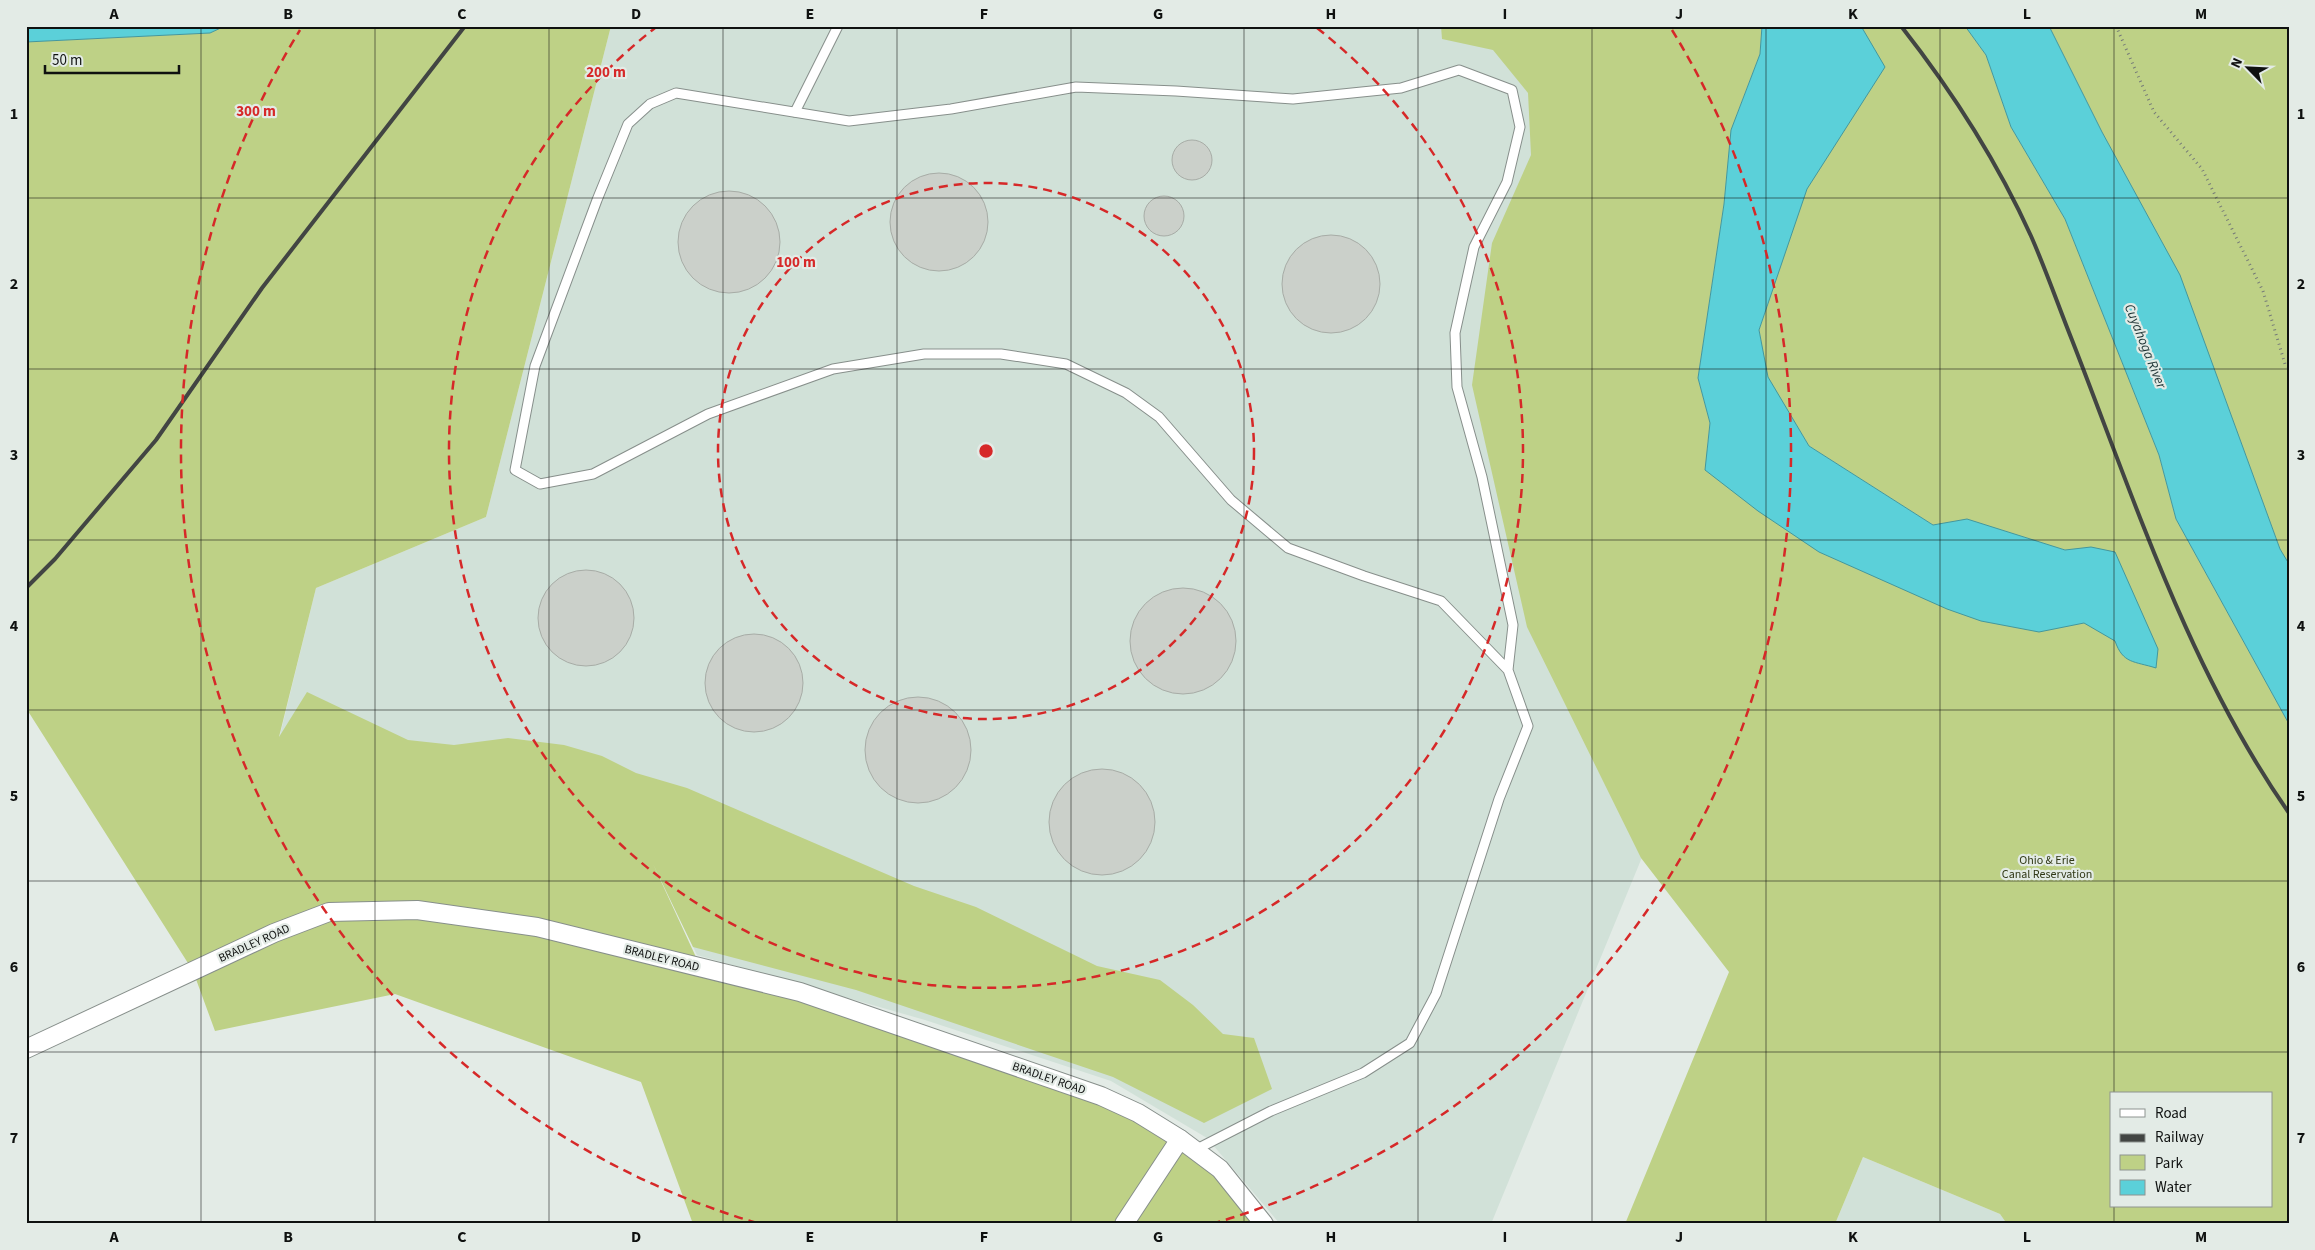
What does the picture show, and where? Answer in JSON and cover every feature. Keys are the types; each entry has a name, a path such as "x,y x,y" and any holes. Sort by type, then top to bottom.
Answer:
{"street":[{"name":"BRADLEY ROAD","path":"26,1049 274,933 329,912 417,910 538,928 800,992 1101,1096 1138,1113 1180,1138 1220,1169 1264,1224"},
{"path":"1124,1224 1180,1138"}],"lane":[{"path":"795,112 838,26"},
{"path":"1194,1150 1271,1111 1363,1073 1410,1043 1436,994 1499,799 1528,726 1508,670 1441,601 1364,576 1288,548 1231,500 1160,418 1126,393 1066,364 1001,354 924,354 833,369 708,414 593,474 540,484 515,470 535,366 628,124 650,104 676,93 849,121 951,108 1076,87 1176,91 1293,99 1401,88 1459,70 1512,90 1520,127 1507,182 1474,247 1455,333 1456,387 1482,477 1513,625 1508,670"}],"path":[{"path":"2116,26 2154,112 2202,169 2263,291 2285,364 2289,368"}],"shaded area":[{"path":"611,26 1727,26 1680,765 1491,1224 1280,1224 1207,1138 1111,1081 925,1020 697,955 628,809 279,739 316,588 486,517"},
{"path":"1863,1157 2000,1214 2007,1224 1835,1224"}],"green space":[{"path":"225,26 611,26 486,517 316,588 279,737 307,692 408,740 454,745 508,738 564,745 602,756 636,773 687,788 914,886 976,907 1097,966 1160,980 1193,1005 1223,1034 1254,1038 1272,1089 1204,1123 1113,1077 856,990 693,947 653,864 701,968 1101,1096 1180,1139 1264,1224 693,1224 641,1082 395,994 215,1031 193,971 26,708 26,42 210,33"},
{"name":"Ohio & Erie Canal Reservation","path":"1441,26 1762,26 1760,54 1737,114 1730,142 1724,204 1698,378 1710,423 1707,449 1819,552 1856,567 2141,612 2132,592 2065,550 1966,520 1933,525 1809,446 1796,424 1754,373 1761,340 1759,330 1768,304 1786,221 1877,55 1861,26 1965,26 1986,55 2011,127 2065,219 2159,455 2176,519 2289,724 2289,1224 2007,1224 2000,1214 1863,1157 1835,1224 1625,1224 1729,972 1641,858 1527,627 1472,385 1492,243 1531,155 1528,93 1493,50 1442,39"},
{"path":"2049,26 2289,26 2289,567 2280,549 2187,296 2172,261 2102,132"}],"water":[{"path":"26,26 225,26 210,33 26,42"},
{"path":"1762,26 1861,26 1885,67 1807,189 1759,330 1768,377 1809,446 1933,525 1967,519 2065,550 2091,547 2115,552 2158,649 2156,668 2126,658 2115,641 2084,623 2039,632 1981,621 1947,609 1819,552 1758,511 1705,470 1710,423 1698,378 1724,204 1731,130 1760,54"},
{"name":"Cuyahoga River","path":"1965,26 2049,26 2102,132 2180,275 2280,549 2289,564 2289,724 2176,519 2159,455 2065,219 2011,127 1986,55"}],"building":[{"path":"1196,140 1203,143 1209,149 1212,160 1211,168 1203,177 1196,180 1188,180 1181,177 1173,168 1172,156 1175,149 1184,141"},
{"path":"939,173 958,177 974,187 984,203 988,222 984,241 974,257 958,267 939,271 920,267 904,257 894,241 890,222 894,203 904,187 920,177"},
{"path":"729,191 748,195 765,206 776,223 780,242 776,261 765,278 748,289 729,293 710,289 693,278 682,261 678,242 682,223 693,206 710,195"},
{"path":"1168,196 1175,199 1181,205 1184,216 1183,224 1175,233 1168,236 1160,236 1153,233 1145,224 1144,212 1147,205 1156,197"},
{"path":"1331,235 1350,239 1365,250 1376,265 1380,284 1376,303 1365,318 1350,329 1331,333 1312,329 1297,318 1286,303 1282,284 1286,265 1297,250 1312,239"},
{"path":"586,570 604,573 620,584 631,600 634,618 631,636 620,652 604,663 586,666 568,663 552,652 541,636 538,618 541,600 552,584 568,573"},
{"path":"1183,588 1203,592 1221,603 1232,621 1236,641 1232,661 1221,679 1203,690 1183,694 1163,690 1145,679 1134,661 1130,641 1134,621 1145,603 1163,592"},
{"path":"754,634 773,637 789,648 800,664 803,683 800,702 789,718 773,729 754,732 735,729 719,718 708,702 705,683 708,664 719,648 735,637"},
{"path":"918,697 938,701 956,712 967,730 971,750 967,770 956,788 938,799 918,803 898,799 880,788 869,770 865,750 869,730 880,712 898,701"},
{"path":"1102,769 1122,773 1140,784 1151,802 1155,822 1151,842 1140,860 1122,871 1102,875 1082,871 1064,860 1053,842 1049,822 1053,802 1064,784 1082,773"}],"railway":[{"path":"26,588 55,559 156,440 262,288 465,26"},
{"path":"1901,26 1956,101 2018,208 2042,262 2142,523 2193,643 2222,701 2254,758 2289,813"}]}
